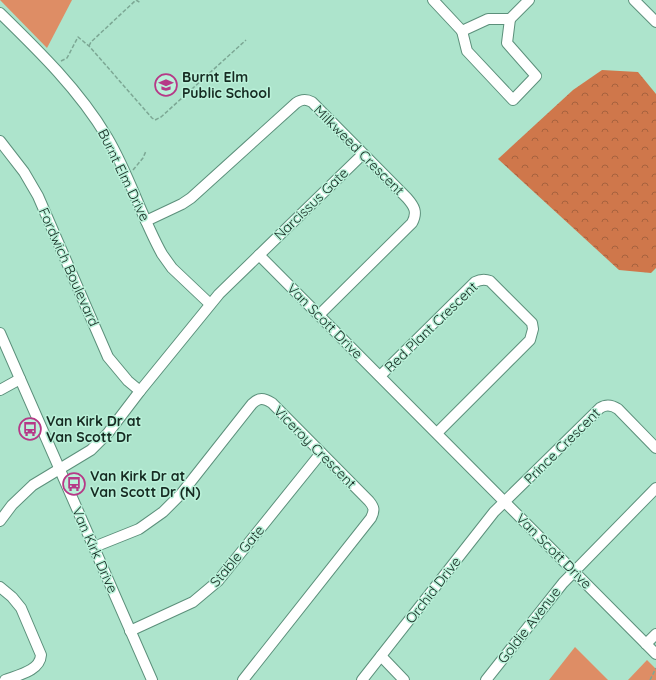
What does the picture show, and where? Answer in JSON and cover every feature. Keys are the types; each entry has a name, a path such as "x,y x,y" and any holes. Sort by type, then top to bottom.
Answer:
{"street":[{"path":"433,0 462,31 467,51 513,100 536,76 507,43 510,19 529,0"},
{"path":"634,0 656,22"},
{"name":"Burnt Elm Drive","path":"0,13 60,73 88,108 113,148 146,221 167,262 210,304"},
{"path":"462,31 488,19 510,19"},
{"name":"Milkweed Crescent","path":"146,221 182,204 191,198 300,100 312,102 411,203 416,211 412,223 319,315"},
{"name":"Fordwich Boulevard","path":"0,141 24,172 38,196 108,357 128,381 140,391"},
{"name":"Narcissus Gate","path":"259,254 363,154"},
{"path":"0,521 12,505 27,490 41,479 91,450 108,433 210,304 259,254"},
{"name":"Van Scott Drive","path":"259,254 656,654"},
{"name":"Red Plant Crescent","path":"380,376 475,282 479,280 483,279 490,282 532,323 534,330 530,340 436,433"},
{"name":"Van Kirk Drive","path":"0,333 152,680"},
{"path":"0,390 20,379"},
{"name":"Viceroy Crescent","path":"94,548 139,529 163,512 181,494 256,400 263,399 272,404 369,501 373,506 373,514 243,680"},
{"name":"Prince Crescent","path":"504,502 604,406 613,406 618,409 656,448"},
{"name":"Stable Gate","path":"130,632 186,606 199,598 214,585 321,453"},
{"path":"573,571 656,488"},
{"name":"Orchid Drive","path":"362,680 494,512 504,502"},
{"name":"Goldie Avenue","path":"486,680 573,571"},
{"path":"0,587 12,597 21,608 41,655 37,665 30,670 5,680"},
{"path":"646,644 656,634"},
{"path":"381,656 404,680"}],"path":[{"path":"90,46 91,42 136,0 141,3"},
{"path":"59,61 67,58 78,37 90,46 155,120 161,117 246,40"},
{"path":"132,171 143,158 146,151"},
{"path":"650,680 656,668"}],"green space":[{"path":"602,70 638,72 656,94 656,268 651,273 619,270 498,159 573,90"}],"shaded area":[{"path":"0,0 72,0 47,48"},
{"path":"575,647 608,680 549,680"},
{"path":"647,660 656,669 656,680 628,680"}],"place":[{"name":"Burnt Elm Public School","path":"166,85"},
{"name":"Van Kirk Dr at Van Scott Dr","path":"30,429"},
{"name":"Van Kirk Dr at Van Scott Dr (N)","path":"74,484"}]}
